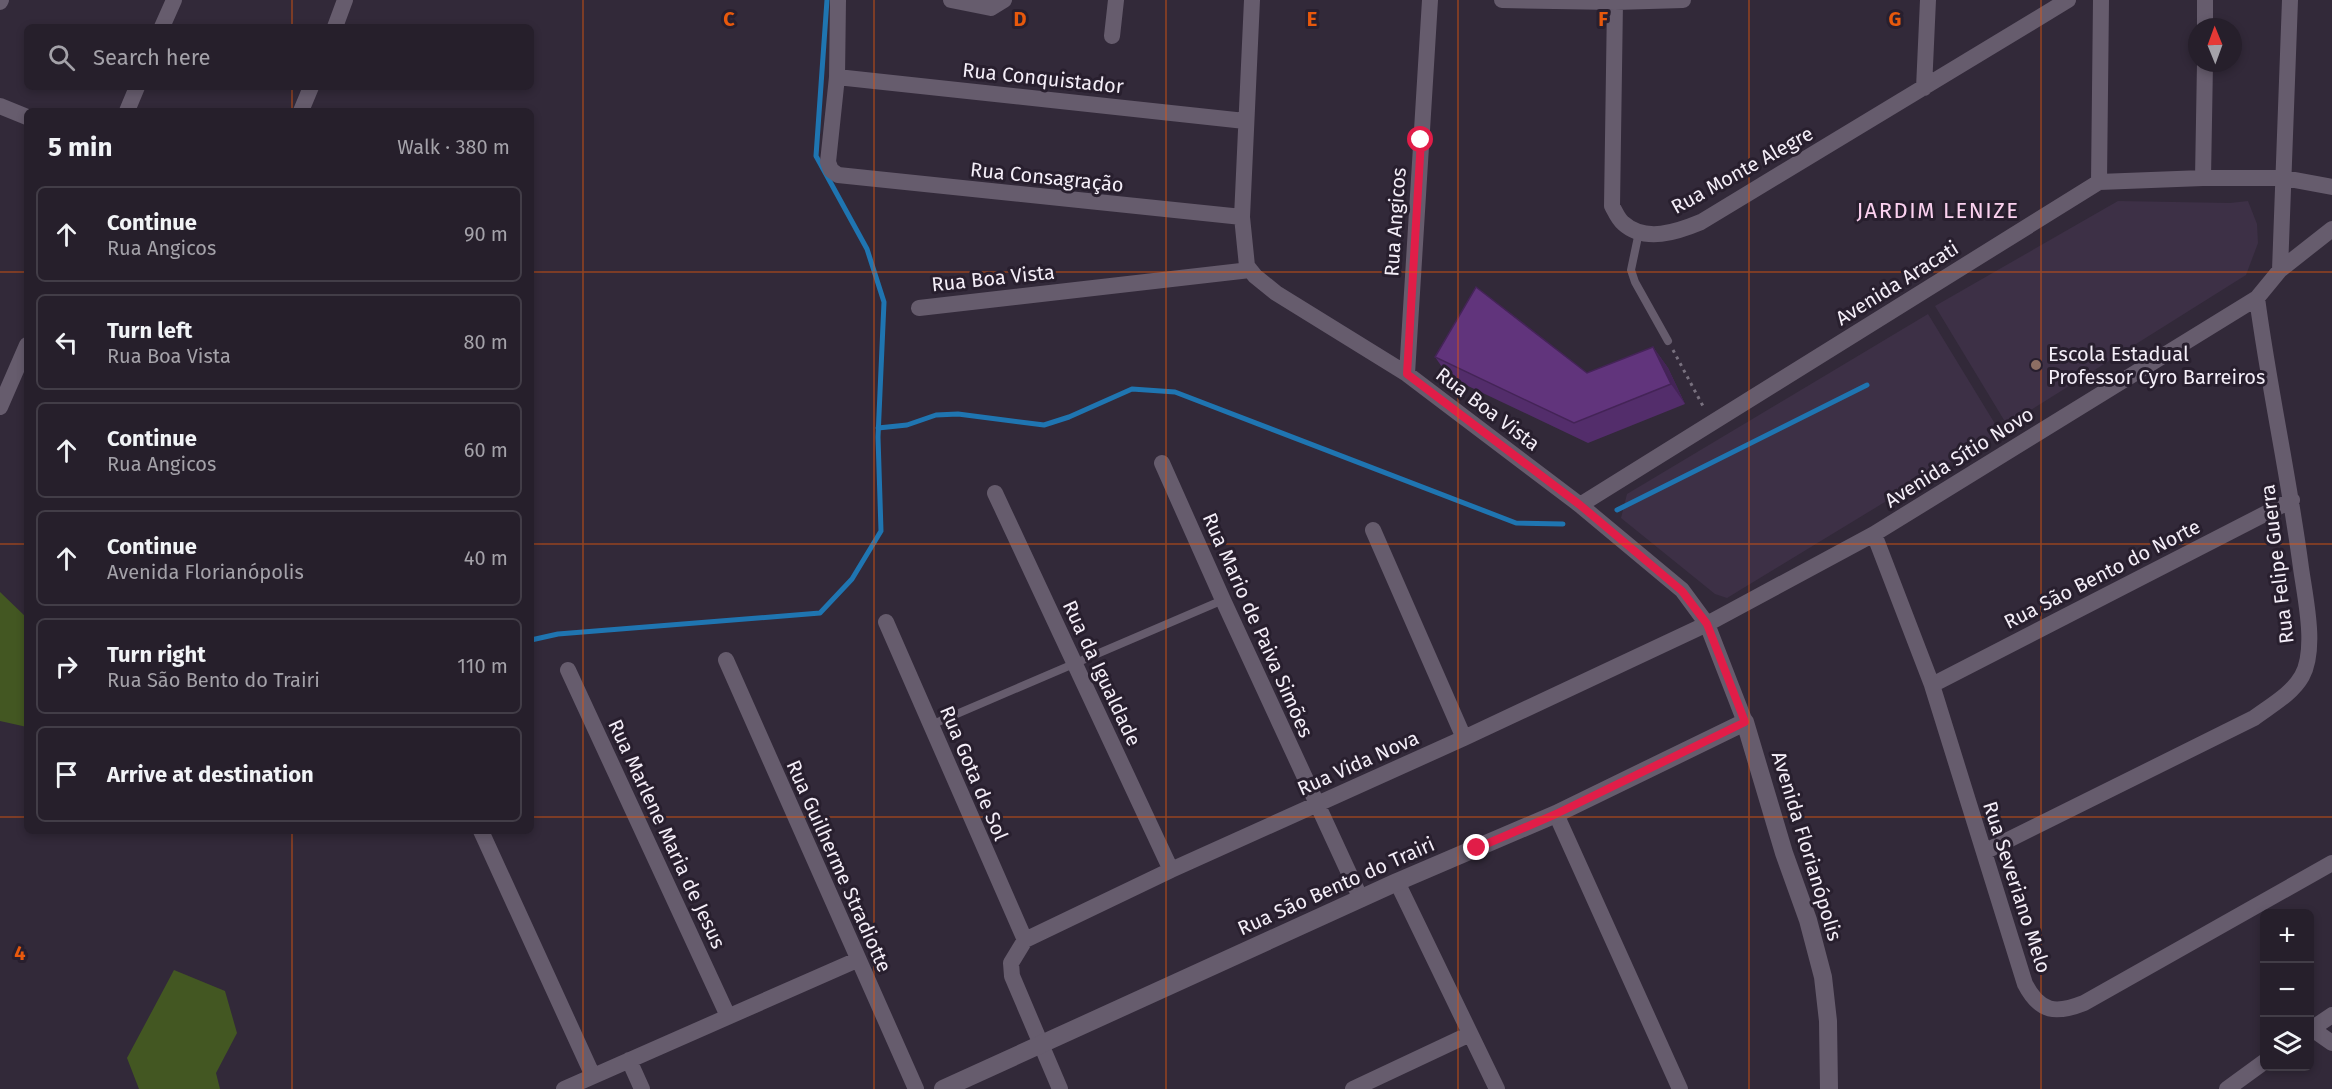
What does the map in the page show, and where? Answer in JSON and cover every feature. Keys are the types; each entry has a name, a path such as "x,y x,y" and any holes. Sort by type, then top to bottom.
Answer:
{"street":[{"path":"163,24 174,0"},
{"path":"336,24 345,0"},
{"path":"837,77 838,0"},
{"path":"951,0 992,8 1004,0"},
{"path":"1112,36 1116,0"},
{"path":"1250,270 1246,257 1242,217 1251,0"},
{"name":"Rua Angicos","path":"1407,374 1430,0"},
{"path":"1502,0 1615,2 1683,0"},
{"path":"1924,88 1928,0"},
{"name":"Rua Monte Alegre","path":"1639,232 1660,235 1678,232 1701,222 2068,0"},
{"path":"2099,182 2101,0"},
{"path":"2205,0 2205,18"},
{"path":"2280,270 2290,0"},
{"path":"1615,2 1612,206 1623,222 1639,232"},
{"path":"2204,178 2205,72"},
{"name":"Rua Conquistador","path":"837,77 1245,121"},
{"name":"Rua Consagração","path":"837,77 828,162 831,170 838,175 848,178 1242,217"},
{"path":"129,108 136,90"},
{"path":"302,108 309,90"},
{"path":"0,106 24,116"},
{"name":"Avenida Aracati","path":"1580,505 2099,182 2284,178 2332,187"},
{"path":"2280,270 2332,229"},
{"name":"Rua Boa Vista","path":"919,308 1250,270 1276,293 1407,374 1580,505"},
{"name":"Avenida Sítio Novo","path":"1707,624 1874,534 2257,298 2280,270"},
{"name":"Rua Felipe Guerra","path":"1984,852 2254,718 2287,693 2302,676 2308,657 2307,616 2292,500 2257,298"},
{"path":"0,407 24,352"},
{"name":"Rua Mario de Paiva Simões","path":"1162,463 1361,899"},
{"name":"Rua da Igualdade","path":"995,493 1171,870"},
{"name":"Rua São Bento do Norte","path":"1932,685 2292,500"},
{"path":"1580,505 1682,591 1707,624"},
{"path":"1373,530 1464,738"},
{"name":"Rua Severiano Melo","path":"1874,534 1932,685 2025,984 2031,996 2042,1006 2056,1011 2084,1003 2332,863"},
{"name":"Rua Gota de Sol","path":"886,622 1025,940"},
{"name":"Avenida Florianópolis","path":"1707,624 1745,722 1784,853 1808,920 1823,977 1828,1021 1829,1089"},
{"name":"Rua Vida Nova","path":"1025,940 1171,870 1464,738 1707,624"},
{"name":"Rua Guilherme Stradiotte","path":"726,660 916,1089"},
{"name":"Rua Marlene Maria de Jesus","path":"568,670 728,1016"},
{"name":"Rua São Bento do Trairi","path":"943,1089 1397,882 1556,814 1745,722"},
{"path":"1556,814 1680,1089"},
{"path":"482,834 593,1076"},
{"path":"1397,882 1497,1089"},
{"path":"1025,940 1011,963 1011,969 1060,1089"},
{"path":"564,1089 857,960"},
{"path":"2314,1028 2332,1015"},
{"path":"2314,1032 2332,1043"},
{"path":"1353,1089 1470,1034"},
{"path":"629,1060 642,1089"},
{"path":"2227,1089 2260,1066"}],"lane":[{"path":"1639,232 1631,270 1635,282 1668,341"},
{"path":"931,725 1223,600"}],"path":[{"path":"1668,341 1712,423"}],"shaded area":[{"name":"Escola Estadual Professor Cyro Barreiros","path":"2118,201 2230,203 2248,201 2257,224 2258,243 2246,275 2007,425 1935,306"},
{"path":"1928,314 2000,432 1727,598 1715,594 1621,518 1627,494"}],"green space":[{"path":"0,592 24,615 24,726 0,721"},
{"path":"174,970 225,991 237,1033 216,1073 220,1089 139,1089 127,1058"}],"building":[{"path":"1476,287 1587,373 1653,347 1671,384 1574,423 1435,357"}],"waterway":[{"path":"534,639 558,634 820,613 852,579 881,531 878,437 884,302 867,249 816,156 827,0"},
{"path":"1617,510 1867,385"},
{"path":"878,428 907,425 936,415 958,414 1044,425 1069,417 1132,389 1175,392 1516,523 1563,524"}],"place":[{"name":"Escola Estadual Professor Cyro Barreiros","path":"2036,365"}],"district":[{"name":"JARDIM LENIZE","path":"1938,210"}],"route":[{"path":"1421,140 1407,374 1580,505 1682,591 1707,624 1745,722 1556,814 1477,848"}]}
